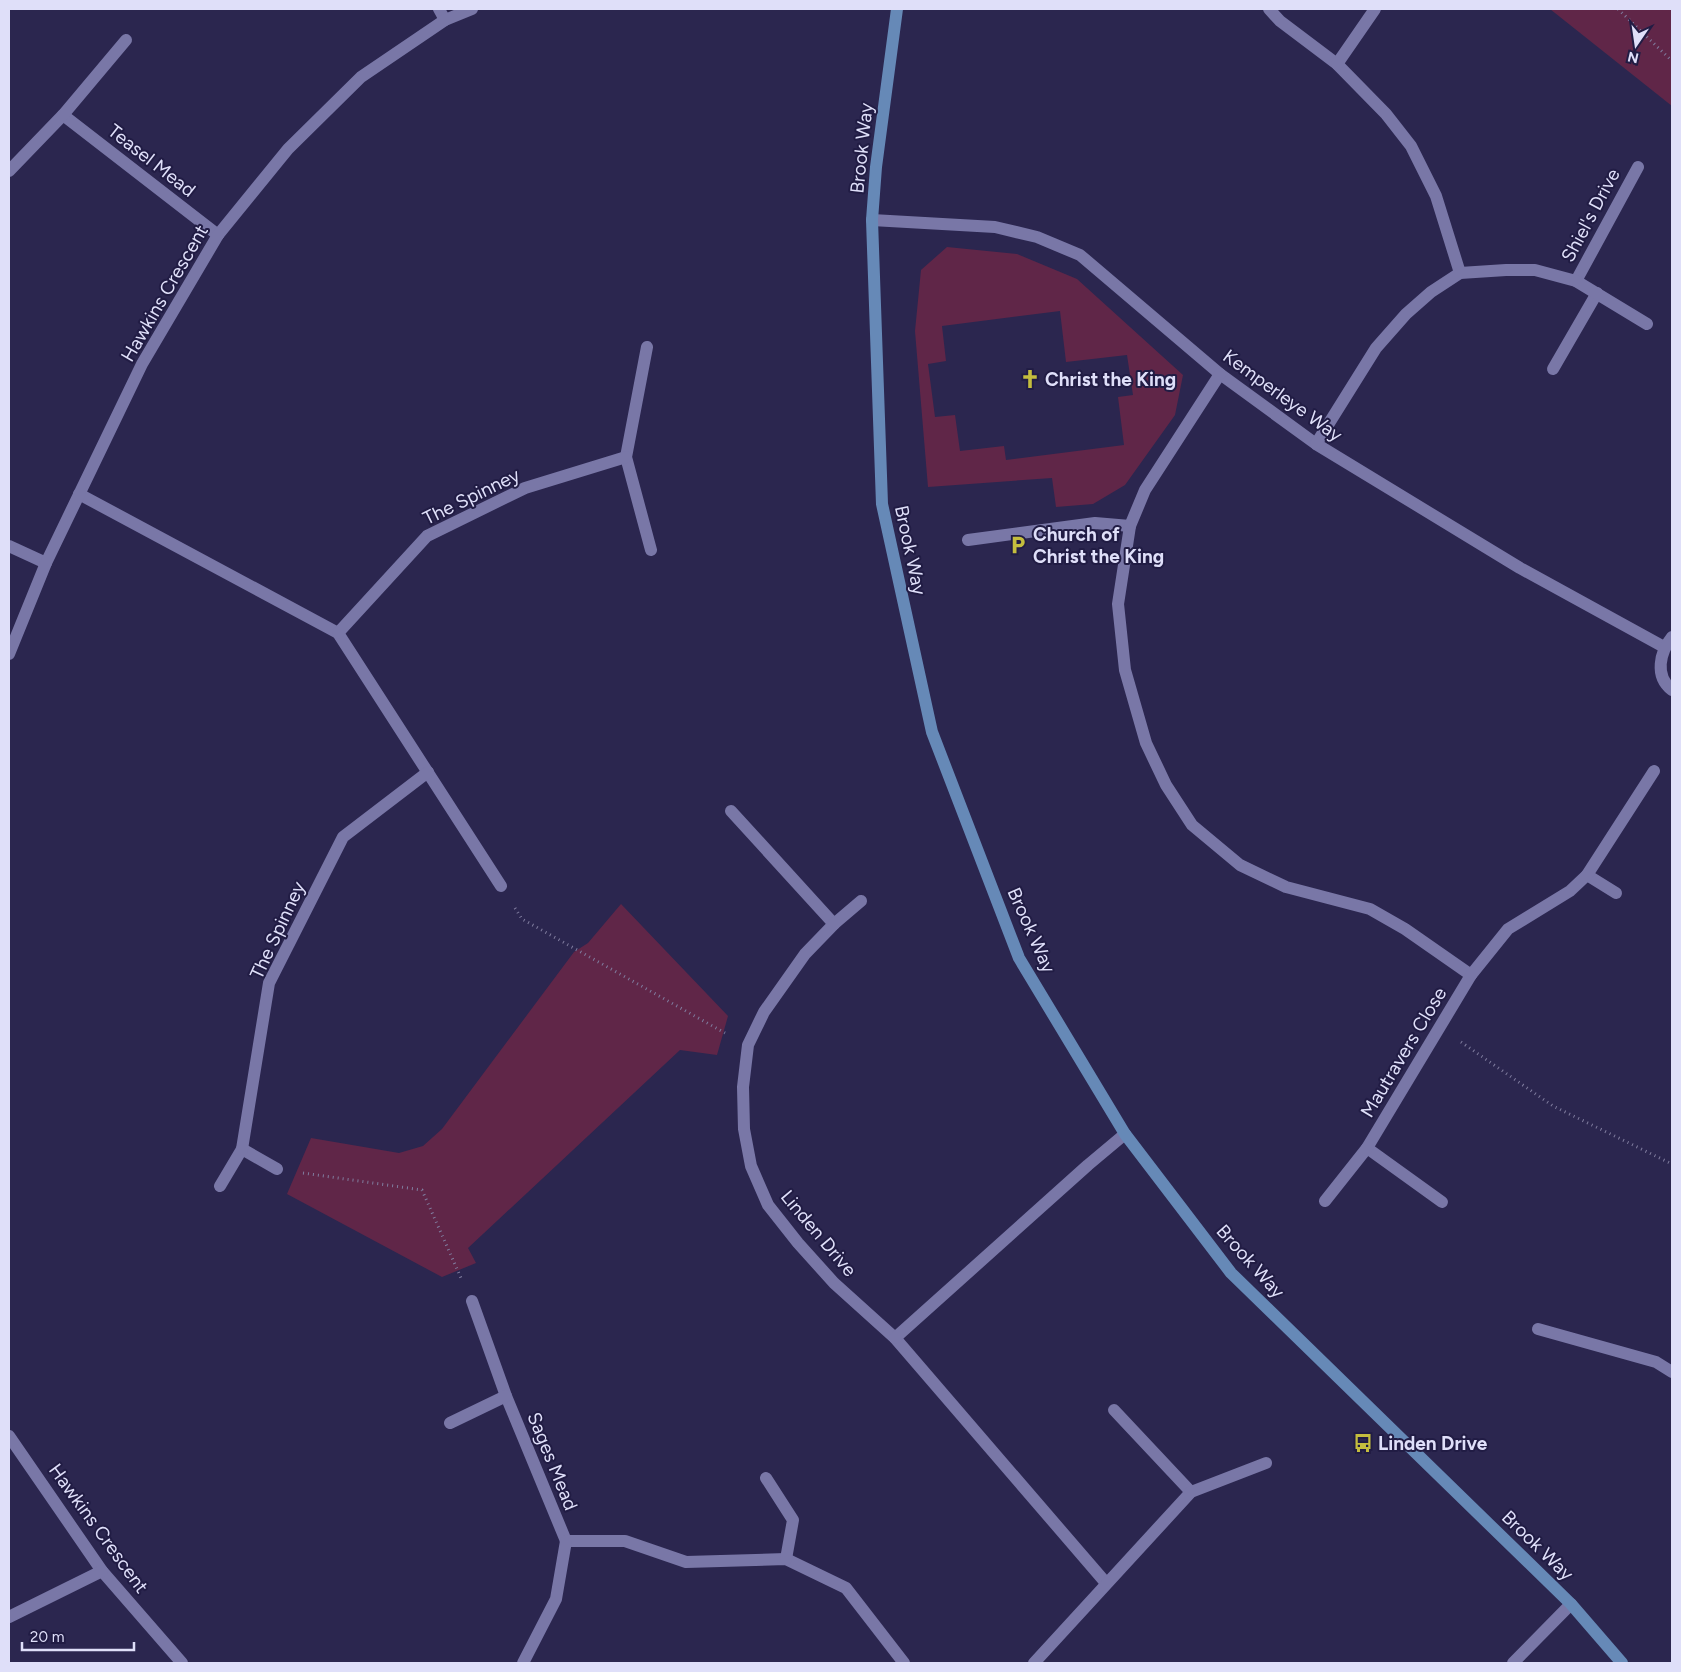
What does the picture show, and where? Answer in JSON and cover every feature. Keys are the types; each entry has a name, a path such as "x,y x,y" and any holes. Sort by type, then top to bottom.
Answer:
{"street":[{"name":"Hawkins Crescent","path":"9,654 46,563 142,364 218,234 288,149 361,78 442,15 472,9"},
{"name":"Brook Way","path":"897,9 876,167 872,220 882,504 932,732 1019,958 1125,1134 1231,1273 1571,1604 1622,1663"},
{"path":"1269,9 1280,21 1337,64 1386,114 1410,146 1436,196 1460,273"},
{"path":"1337,64 1375,9"},
{"path":"9,171 63,115 126,40"},
{"name":"Teasel Mead","path":"63,115 218,234"},
{"name":"Shiel's Drive","path":"1576,281 1638,166"},
{"name":"Kemperleye Way","path":"872,220 995,227 1037,237 1080,255 1220,374 1316,444 1520,568 1664,648"},
{"name":"Shiel's Drive","path":"1316,444 1376,348 1406,314 1430,292 1460,273 1536,270 1576,281 1647,324"},
{"path":"1553,370 1597,293"},
{"path":"647,347 626,457 651,550"},
{"path":"1220,374 1145,490 1130,526 1118,604 1125,670 1146,743 1166,785 1192,825 1240,865 1286,887 1370,909 1405,929 1471,975"},
{"name":"The Spinney","path":"338,633 427,536 525,488 626,457"},
{"path":"79,494 338,633 501,886"},
{"path":"968,540 1095,523 1130,526"},
{"path":"9,546 46,563"},
{"path":"1672,636 1664,648 1660,661 1662,675 1672,690"},
{"name":"Mautravers Close","path":"1325,1201 1367,1148 1471,975 1508,929 1570,891 1588,875 1654,771"},
{"name":"The Spinney","path":"220,1186 242,1149 269,983 273,974 343,837 428,772"},
{"path":"731,811 834,924"},
{"path":"1588,875 1616,893"},
{"name":"Linden Drive","path":"861,901 834,924 805,954 764,1012 748,1045 743,1087 744,1129 751,1166 768,1205 798,1243 834,1283 895,1338 1106,1583"},
{"path":"895,1338 1125,1134"},
{"name":"Mautravers Close","path":"1367,1148 1442,1202"},
{"path":"242,1149 277,1169"},
{"name":"Sages Mead","path":"472,1301 506,1396 566,1541"},
{"path":"1538,1329 1656,1362 1672,1372"},
{"name":"Sages Mead","path":"450,1423 506,1396"},
{"path":"1114,1410 1191,1492"},
{"name":"Hawkins Crescent","path":"9,1436 102,1571 182,1663"},
{"path":"1034,1663 1191,1492 1266,1463"},
{"path":"766,1478 793,1520 786,1559"},
{"path":"523,1663 556,1599 566,1541 625,1541 686,1562 786,1559 846,1588 904,1663"},
{"path":"9,1617 102,1571"},
{"path":"1513,1663 1571,1604"}],"path":[{"path":"1618,9 1672,61"},
{"path":"501,886 522,919 748,1045"},
{"path":"1440,1027 1553,1106 1672,1164"},
{"path":"277,1169 422,1190 472,1301"}],"shaded area":[{"path":"1550,9 1672,9 1672,106"},
{"path":"947,247 1017,254 1077,279 1183,375 1175,415 1125,485 1093,504 1056,507 1052,478 928,487 915,331 921,270","holes":["1060,311 1066,362 1127,355 1133,395 1118,397 1124,445 1006,460 1004,446 960,451 955,415 935,417 928,364 946,361 942,326"]},
{"path":"621,904 728,1016 717,1055 680,1050 468,1248 476,1263 442,1277 287,1194 311,1138 399,1153 423,1146 442,1129 574,952 588,943"}],"place":[{"name":"Christ the King","path":"1030,379"},
{"name":"Church of Christ the King","path":"1018,545"},
{"name":"Linden Drive","path":"1363,1443"}]}
